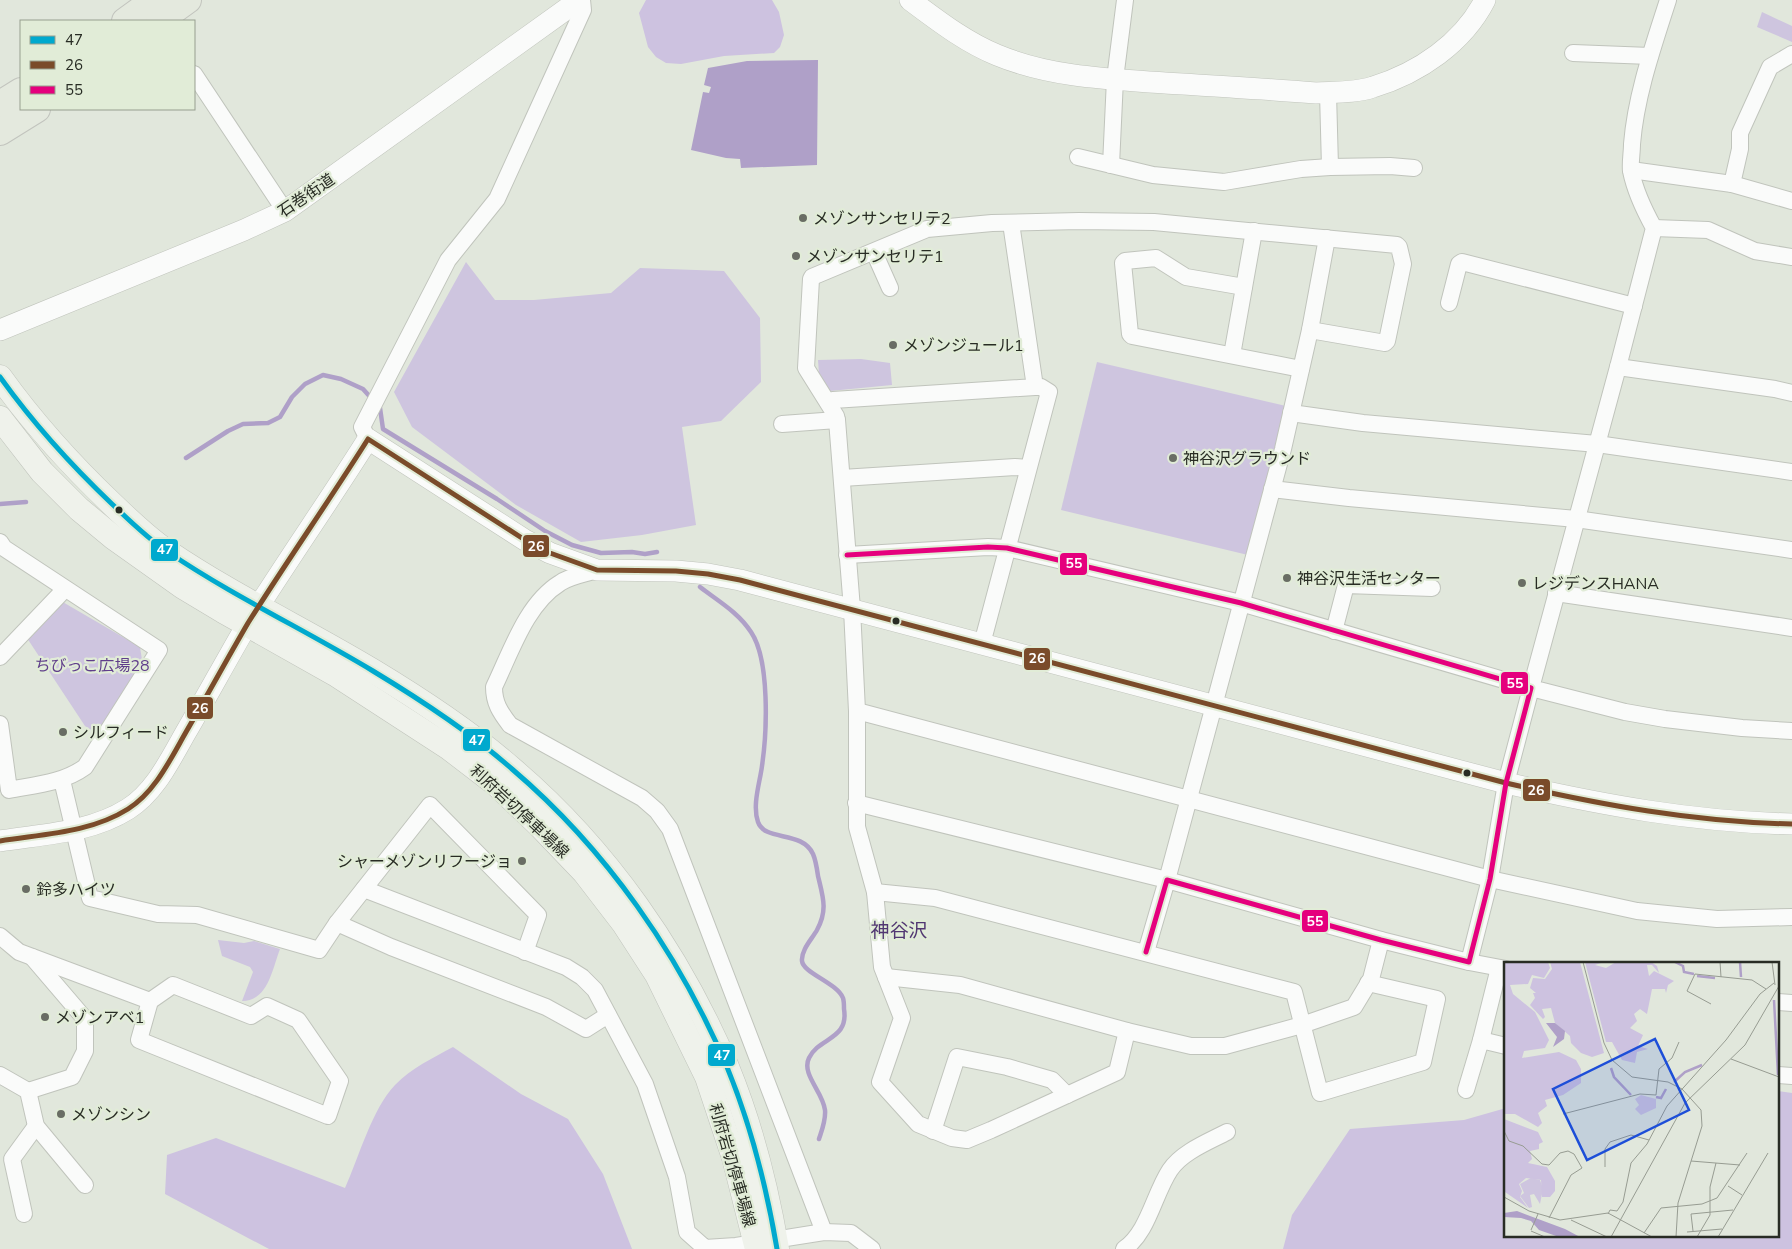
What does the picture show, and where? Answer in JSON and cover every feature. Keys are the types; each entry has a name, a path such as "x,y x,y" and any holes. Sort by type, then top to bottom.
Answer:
{"main road":[{"path":"126,20 154,0"},
{"path":"160,20 188,0"},
{"path":"0,104 20,92"},
{"path":"0,132 35,110"},
{"name":"利府岩切停車場線","path":"0,377 16,400 70,462 132,523 165,550 254,615"},
{"name":"利府岩切停車場線","path":"0,418 42,472 79,509 114,538 183,586 254,615 374,671 478,742 512,769 560,813 601,858 632,898 676,967 702,1014 728,1068 749,1130 771,1214 766,1245"}],"street":[{"name":"石巻街道","path":"0,330 244,230 285,211 580,0"},
{"path":"580,0 583,10 497,198 448,260 362,427 368,440 525,540 550,553 596,570"},
{"path":"910,0 945,26 996,54 1040,68 1077,76 1328,93 1372,88 1408,74 1440,53 1464,31 1485,0"},
{"path":"1111,165 1115,79 1124,0"},
{"path":"1469,962 1490,880 1506,783 1654,228 1645,213 1631,170 1634,126 1650,56 1668,0"},
{"path":"1573,53 1650,56"},
{"path":"1732,184 1740,150 1740,133 1770,67 1792,54"},
{"path":"195,76 285,211"},
{"path":"1328,93 1330,167"},
{"path":"1078,157 1170,178 1224,182 1301,169 1390,166 1414,168"},
{"path":"1631,170 1732,184 1792,201"},
{"path":"1127,1031 1117,1072 967,1140 952,1138 918,1124 880,1082 902,1018 882,967 875,892 857,827 857,711 852,609 842,478 836,416 806,368 811,279 835,266 874,252 932,227 1079,221 1154,222 1397,245 1399,247 1403,264 1387,341 1384,343 1310,330"},
{"path":"1010,223 1035,387"},
{"path":"1654,228 1708,230 1755,251 1792,257"},
{"path":"1232,355 1254,231"},
{"path":"1146,952 1272,489 1310,330 1327,238"},
{"path":"874,252 890,288"},
{"path":"1244,287 1186,277 1156,258 1124,261 1130,334 1132,336 1301,369"},
{"path":"1449,303 1459,264 1462,262 1634,306"},
{"path":"1618,367 1792,393"},
{"path":"828,402 1035,387 1042,387 1049,392 982,644"},
{"path":"1291,413 1363,423 1597,444 1792,472"},
{"path":"782,424 837,420"},
{"path":"0,841 74,830 96,824 127,810 143,798 155,784 254,615 368,440"},
{"path":"842,478 1015,467 1028,468"},
{"path":"1272,489 1576,519 1792,550"},
{"path":"0,542 4,548 65,590 159,650 85,766 62,780 9,790 2,753 0,724"},
{"path":"847,554 1006,548 1241,603 1531,688 1625,712 1665,719 1742,728 1792,731"},
{"path":"824,1232 670,829 657,811 642,798 510,725 498,710 494,699 494,687 531,609 543,595 561,581 596,570 676,571 708,574 748,582 852,609 1506,783 1589,802 1654,813 1726,822 1792,824"},
{"path":"1334,631 1346,585 1432,588"},
{"path":"0,656 65,590"},
{"path":"1556,594 1792,628"},
{"path":"857,711 1189,798 1490,880 1637,911 1716,919 1792,918"},
{"path":"62,780 90,898 158,914 197,914 319,950 337,923 430,804 538,915 525,952"},
{"path":"856,803 1167,880 1381,940 1502,969 1466,1090"},
{"path":"364,889 566,968 582,977 595,990 645,1084 677,1177 687,1232 705,1248 766,1245 824,1232 851,1233 872,1249"},
{"path":"875,892 935,898 1294,992 1320,1093 1423,1062 1437,999 1368,983"},
{"path":"337,923 391,947 546,1007 586,1029 608,1015"},
{"path":"0,936 20,952 150,1001"},
{"path":"886,977 960,985 1127,1031 1191,1046 1225,1046 1302,1025 1354,1007 1368,983 1381,940"},
{"path":"0,1075 28,1090 72,1077 85,1051 85,1019 32,957"},
{"path":"172,985 251,1016 267,1006 298,1020 340,1081 328,1116 139,1040 150,1001 172,985"},
{"path":"1481,1040 1504,1046"},
{"path":"933,1131 957,1057 1007,1067 1052,1080 1067,1095"},
{"path":"28,1090 36,1126 85,1185"},
{"path":"24,1214 12,1159 36,1126"},
{"path":"1124,1249 1140,1232 1170,1170 1180,1158 1227,1132"}],"green space":[{"path":"1762,12 1792,26 1792,42 1757,27"},
{"path":"466,262 495,300 534,300 611,293 640,268 724,271 760,318 761,382 721,421 682,427 696,525 642,535 581,542 516,505 412,427 394,392"},
{"path":"861,359 890,363 892,385 830,391 819,374 818,360"},
{"name":"神谷沢グラウンド","path":"1097,362 1286,406 1248,555 1061,510"},
{"name":"ちびっこ広場28","path":"61,601 140,647 142,660 98,734 85,726 27,638"},
{"path":"218,940 244,943 254,941 280,949 268,983 258,996 251,1000 242,1001 253,972 250,967 222,956"}],"shaded area":[{"path":"646,0 772,0 779,12 784,35 780,47 774,53 724,56 681,64 666,63 656,57 648,47 639,13"},
{"path":"818,60 817,165 741,168 740,159 726,158 691,150 703,92 709,93 711,87 704,85 708,68 747,61"},
{"path":"453,1047 521,1094 568,1119 603,1174 632,1249 269,1249 165,1194 167,1155 216,1138 345,1188 373,1120 387,1095 408,1073"},
{"path":"1780,1091 1792,1093 1792,1249 1283,1249 1292,1215 1350,1129 1464,1120 1504,1109 1504,1236 1780,1236"}],"waterway":[{"path":"186,458 228,431 243,424 268,423 280,417 292,397 305,384 323,375 341,379 363,389 372,399"},
{"path":"377,405 380,408 383,429 497,499 545,531 572,545 601,553 632,552 645,554 657,552"},
{"path":"0,504 26,502"},
{"path":"700,587 727,607 746,625 757,644 761,660 766,697 766,716 764,752 756,801 758,822 768,832 793,839 808,847 813,854 823,897 820,923 805,949 802,961 808,970 840,993 844,1001 844,1019 838,1033 819,1046 809,1058 807,1064 810,1077 821,1097 825,1110 819,1139"}],"transit line":[{"name":"47","path":"0,377 67,459 139,530 193,568 373,671 445,717 512,769 578,833 609,869 663,944 708,1025 727,1067 750,1134 763,1180 777,1249"},
{"name":"26","path":"0,841 66,831 98,823 128,809 146,794 168,764 248,623 368,439 525,540 550,553 597,570 676,571 740,580 1506,783 1648,811 1719,820 1792,824"},
{"name":"55","path":"847,555 988,547 1007,548 1241,603 1531,688 1506,783 1490,879 1469,962 1381,940 1167,880 1146,952"}],"place":[{"name":"メゾンサンセリテ2","path":"803,218"},
{"name":"メゾンサンセリテ1","path":"796,256"},
{"name":"メゾンジュール1","path":"893,345"},
{"name":"神谷沢グラウンド","path":"1173,458"},
{"name":"神谷沢生活センター","path":"1287,578"},
{"name":"レジデンスHANA","path":"1522,583"},
{"name":"シルフィード","path":"63,732"},
{"name":"シャーメゾンリフージョ","path":"522,861"},
{"name":"鈴多ハイツ","path":"26,889"},
{"name":"メゾンアベ1","path":"45,1017"},
{"name":"メゾンシン","path":"61,1114"}],"district":[{"name":"神谷沢","path":"899,930"}]}
